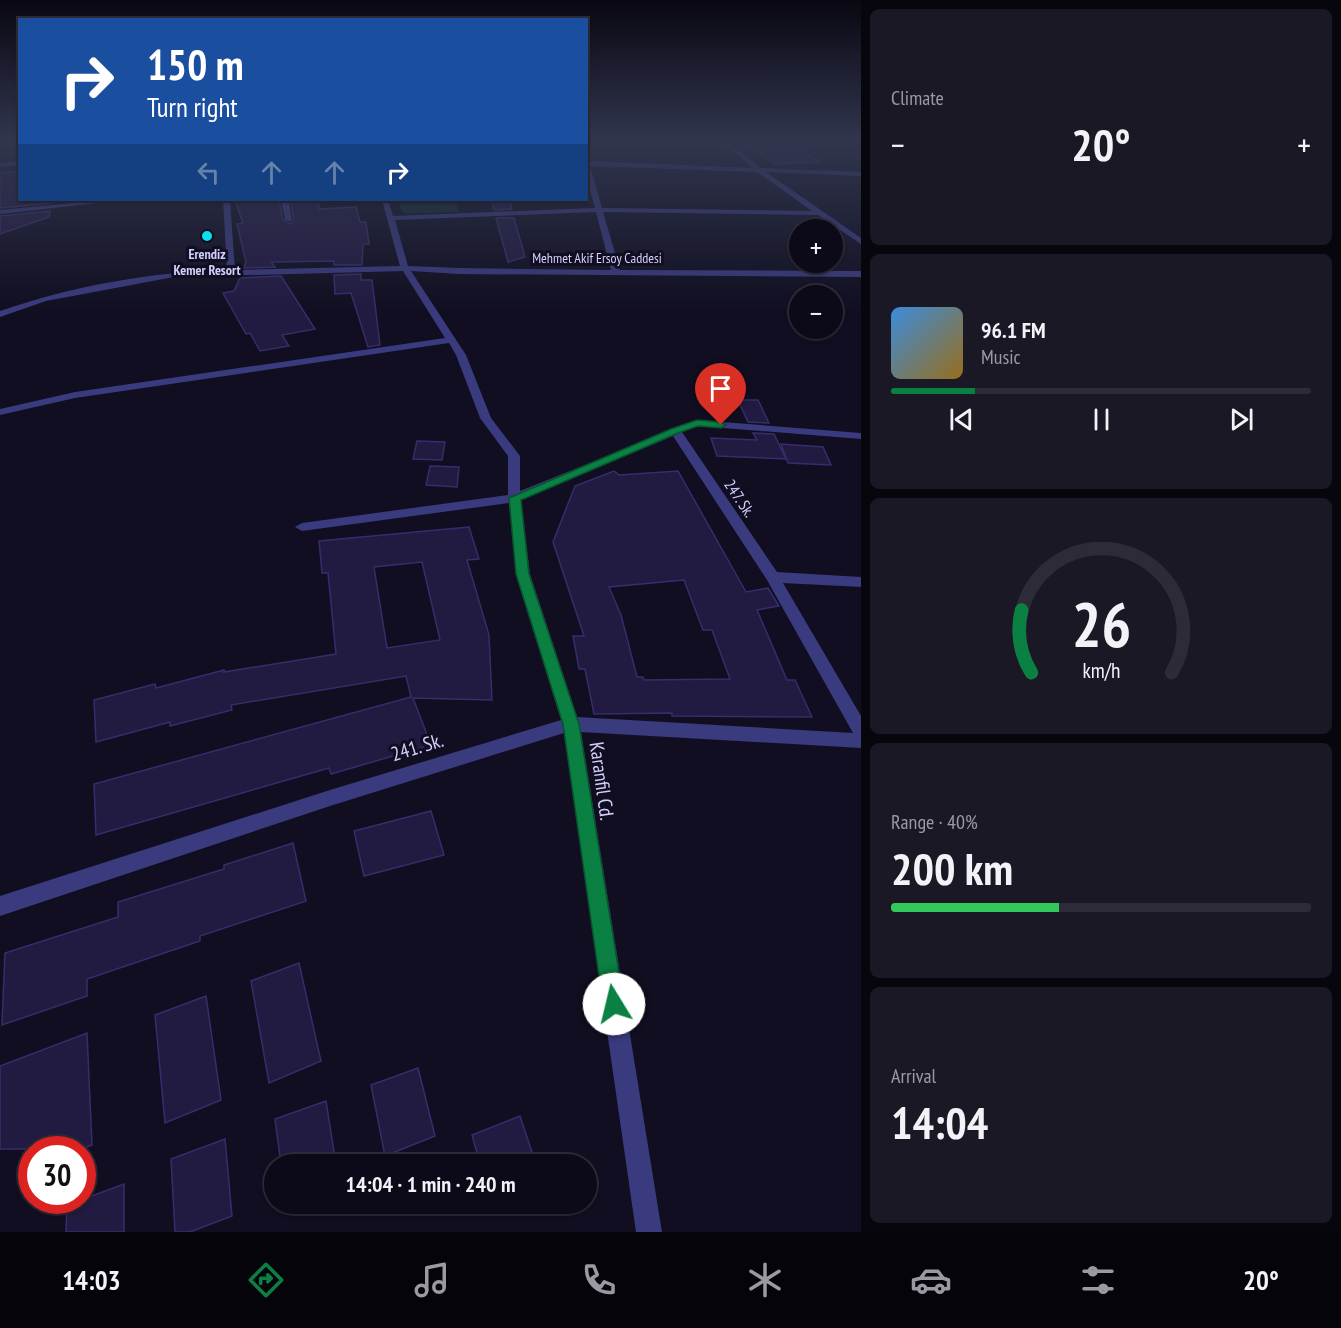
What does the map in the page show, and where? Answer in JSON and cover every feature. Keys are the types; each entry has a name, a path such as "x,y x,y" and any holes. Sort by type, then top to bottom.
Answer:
{"street":[{"path":"595,197 616,271"},
{"path":"798,197 859,239"},
{"path":"0,212 80,201"},
{"path":"226,201 231,272"},
{"path":"285,201 289,220"},
{"path":"386,201 405,268"},
{"path":"390,218 598,210 821,213"},
{"name":"Mehmet Akif Ersoy Caddesi","path":"0,314 44,299 122,282 174,274 405,268 459,271 861,274"},
{"name":"Karanfil Cd.","path":"405,268 456,347 486,418 514,456 515,498 523,574 571,724 649,1232"},
{"path":"0,412 75,395 456,347"},
{"path":"302,527 515,498 697,423 861,436"},
{"name":"247. Sk.","path":"675,431 773,576 861,732"},
{"path":"773,576 861,582"},
{"name":"241. Sk.","path":"0,906 330,798 571,724 861,741"}],"green space":[{"path":"398,201 455,201 459,212 408,214 402,212"}],"building":[{"path":"0,197 18,197 18,201 53,201 52,203 0,208"},
{"path":"235,201 279,201 283,220 291,224 294,222 291,201 318,201 319,209 356,207 360,222 366,222 369,244 363,244 362,265 334,265 334,261 271,262 275,267 244,268 246,262 237,224 243,223"},
{"path":"491,201 509,201 512,209 494,210"},
{"path":"50,211 49,217 0,234 0,216"},
{"path":"496,218 514,218 525,257 508,262"},
{"path":"361,274 361,280 372,280 380,345 368,347 351,293 335,294 334,275"},
{"path":"281,276 315,329 282,335 289,346 260,351 250,333 246,334 223,293 234,291 240,278"},
{"path":"738,400 758,400 769,423 748,422"},
{"path":"753,433 774,434 786,459 717,456 711,438 757,440"},
{"path":"417,441 445,442 442,460 413,459"},
{"path":"781,444 823,447 831,465 788,463"},
{"path":"430,466 459,467 457,487 426,485"},
{"path":"614,471 619,475 678,471 746,592 768,588 779,606 757,610 787,680 795,680 812,717 672,716 672,713 594,714 585,669 579,669 573,636 584,636 553,542 575,486","holes":["684,580 703,630 712,630 730,679 644,680 643,677 637,677 621,615 609,587"]},
{"path":"469,527 479,559 467,560 489,635 492,700 413,698 431,745 331,774 329,768 96,835 94,784 411,697 406,676 231,705 232,710 170,726 170,722 96,742 94,700 155,684 156,688 224,670 224,672 336,654 328,573 322,573 319,541","holes":["422,562 440,640 387,648 374,567"]},
{"path":"431,811 444,855 364,876 354,831"},
{"path":"293,843 306,901 200,936 200,941 87,979 87,996 2,1025 5,953 118,917 118,902 224,869 224,865"},
{"path":"299,963 321,1061 269,1083 251,981"},
{"path":"206,996 221,1100 165,1123 155,1015"},
{"path":"87,1033 92,1136 18,1136 18,1149 0,1149 0,1066"},
{"path":"418,1068 435,1136 390,1154 385,1154 371,1085"},
{"path":"326,1101 334,1154 280,1154 275,1119"},
{"path":"520,1116 533,1154 477,1154 472,1135"},
{"path":"225,1139 232,1216 190,1232 175,1232 171,1159"},
{"path":"124,1184 124,1232 66,1232 67,1214 96,1214 96,1194"}],"place":[{"name":"Erendiz Kemer Resort","path":"207,236"}],"route":[{"path":"614,1004 571,724 523,574 515,498 697,423 721,425"}]}
